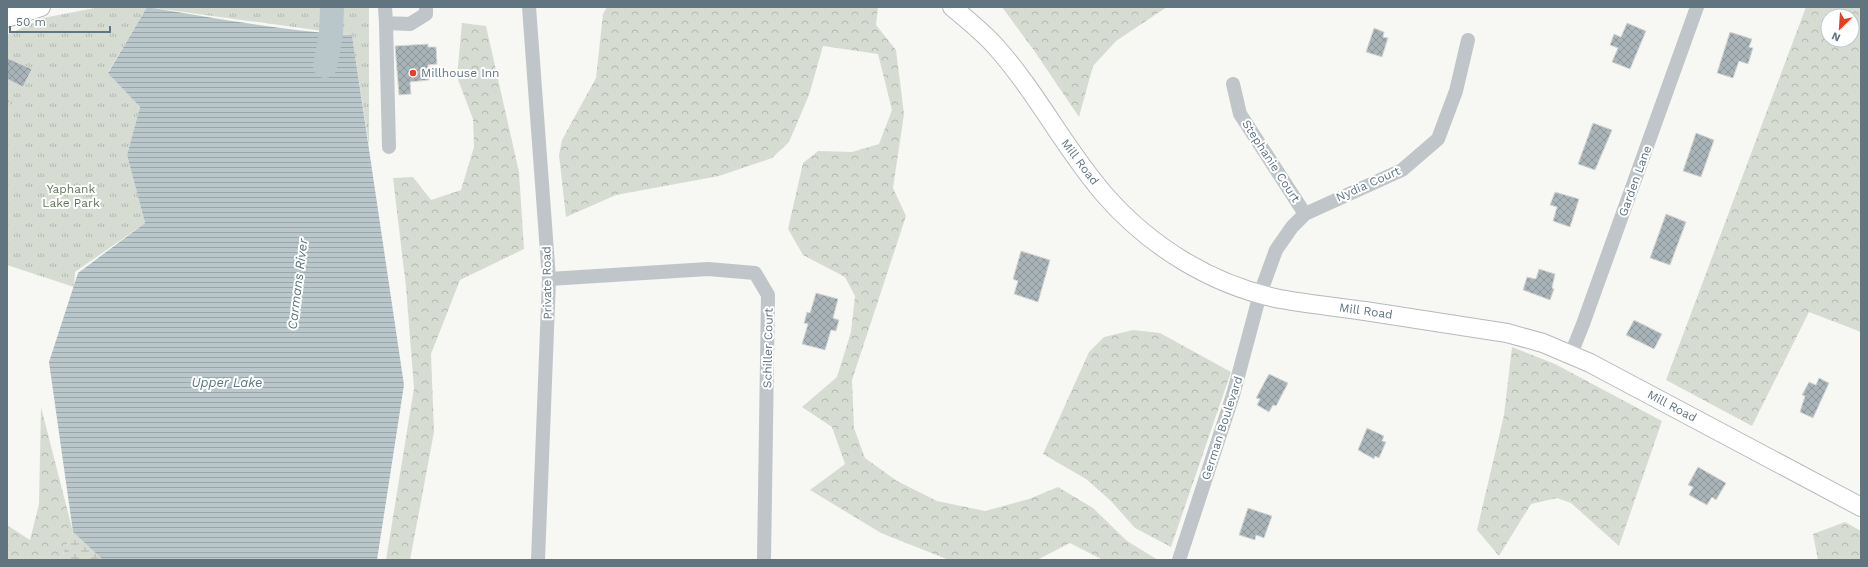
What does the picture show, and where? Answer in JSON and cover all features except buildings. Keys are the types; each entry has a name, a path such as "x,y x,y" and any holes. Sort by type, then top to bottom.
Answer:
{"main road":[{"path":"7,18 41,7"},
{"name":"Mill Road","path":"952,7 985,36 1009,63 1085,170 1121,212 1157,243 1187,264 1222,280 1260,294 1280,299 1507,333 1530,339 1571,354 1861,507"}],"street":[{"path":"385,7 389,147"},
{"path":"386,22 410,24 426,14 426,7"},
{"name":"Private Road","path":"529,7 549,279 538,560"},
{"name":"Garden Lane","path":"1571,354 1697,7"},
{"name":"Nydia Court","path":"1260,294 1276,250 1292,227 1305,214 1402,170 1438,139 1456,91 1468,40"},
{"name":"Stephanie Court","path":"1233,84 1240,114 1305,214"},
{"name":"Schiller Court","path":"549,279 708,269 755,274 768,295 764,560"},
{"name":"German Boulevard","path":"1179,560 1233,395 1260,294"}],"path":[{"path":"7,101 12,103"}],"green space":[{"name":"Yaphank Lake Park","path":"100,7 147,7 108,72 140,107 127,155 145,223 75,272 74,287 7,265 7,35 43,18"},
{"path":"147,7 369,7 369,146 352,35"},
{"path":"607,7 878,7 876,25 896,50 904,114 893,188 906,216 852,380 854,428 865,458 897,481 937,501 985,511 1029,499 1058,487 1093,508 1127,541 1158,560 1103,560 1070,543 1037,560 949,560 881,533 810,490 845,464 832,427 802,407 837,377 851,332 855,296 845,277 803,255 788,229 803,163 818,151 852,152 879,144 892,110 878,54 823,46 809,95 789,142 772,158 719,176 616,195 566,217 559,155 562,140 596,78 603,14"},
{"path":"1002,7 1167,7 1116,41 1093,66 1079,117 1035,52"},
{"path":"1806,7 1861,7 1861,332 1809,312 1752,426 1666,380"},
{"path":"462,23 486,26 519,172 524,249 460,280 431,354 434,432 410,560 386,560 414,388 406,287 393,178 413,177 431,200 461,190 474,147 473,119 457,77"},
{"path":"1133,330 1160,333 1231,372 1171,547 1135,528 1111,501 1086,479 1043,454 1089,352 1104,337"},
{"path":"1512,347 1555,364 1662,421 1619,546 1571,503 1557,498 1531,504 1499,556 1477,530 1504,415"},
{"path":"41,407 73,532 60,560 7,560 7,525 30,540 39,504"},
{"path":"1845,522 1861,531 1861,560 1818,560 1813,534"},
{"path":"73,532 103,560 60,560"}],"water":[{"name":"Upper Lake","path":"147,7 275,27 352,35 404,385 377,560 103,560 73,532 49,362 78,273 145,223 127,155 140,107 108,73"}],"waterway":[{"name":"Carmans River","path":"325,66 331,34 332,7"}],"place":[{"name":"Millhouse Inn","path":"413,73"}]}
